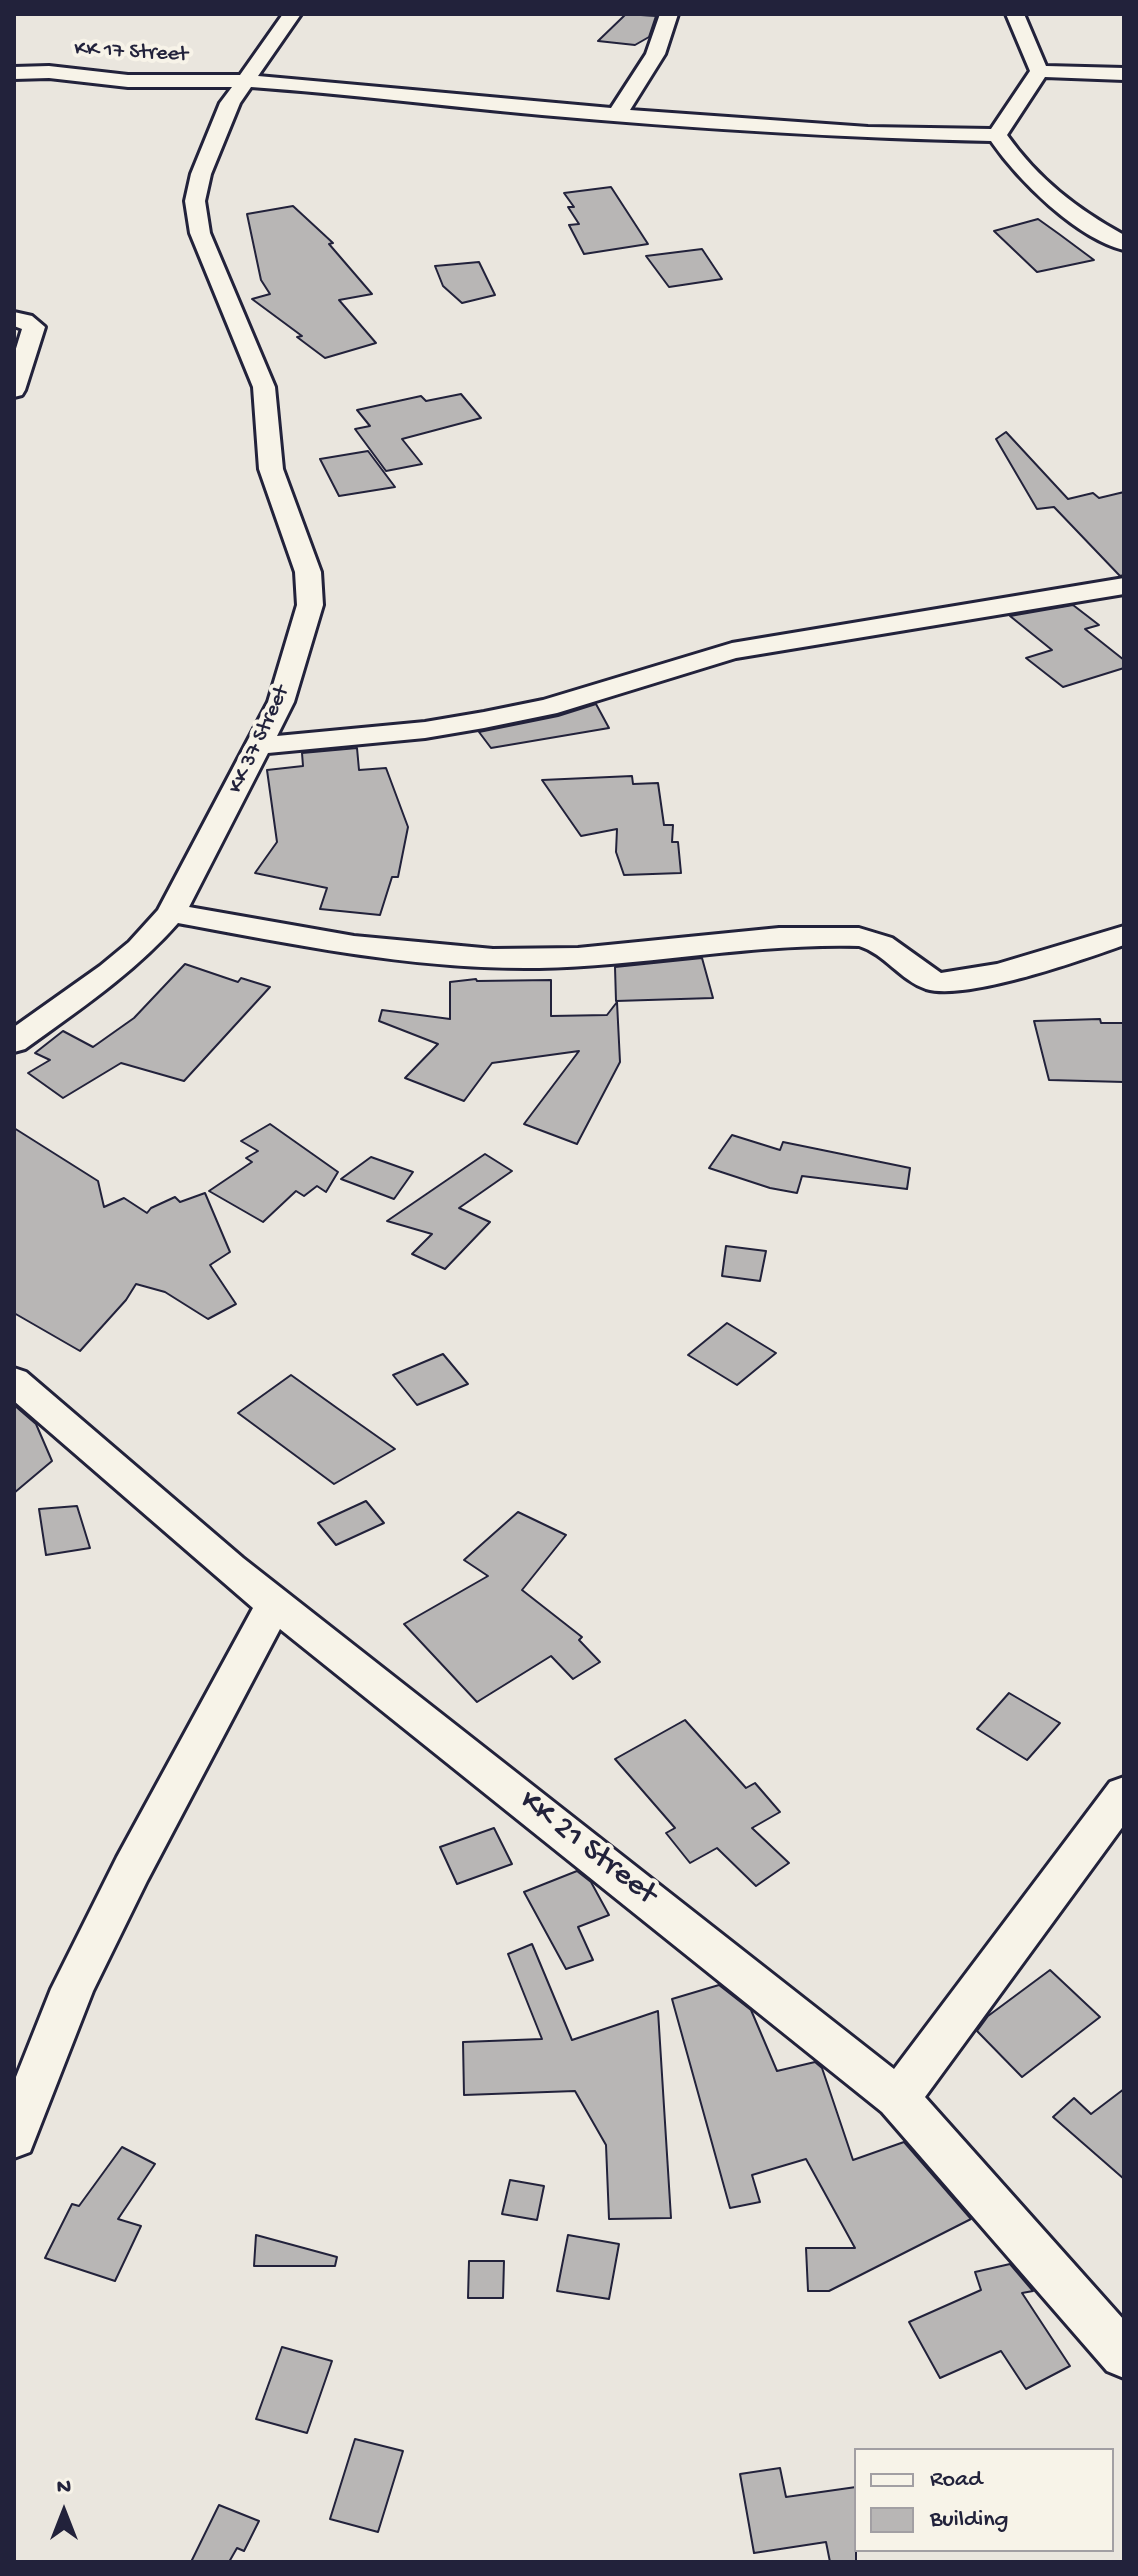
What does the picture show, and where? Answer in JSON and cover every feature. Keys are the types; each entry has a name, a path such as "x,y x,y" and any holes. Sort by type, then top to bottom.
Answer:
{"street":[{"name":"KK 37 Street","path":"14,1042 111,973 140,948 171,913 281,702 300,642 311,591 308,572 271,469 264,387 200,233 195,201 201,174 219,126 292,14"},
{"path":"617,114 657,52 667,30 669,14"},
{"path":"1015,14 1039,71"},
{"path":"1039,71 1124,74"},
{"path":"1039,71 997,135 1033,183 1060,206 1124,244"},
{"name":"KK 17 Street","path":"14,73 49,72 114,80 246,81 877,134 997,135"},
{"path":"14,319 34,327 14,390"},
{"path":"259,746 484,720 548,707 732,651 1124,586"},
{"path":"171,913 328,940 443,954 536,959 775,939 860,937 889,947 926,978 938,982 955,982 1124,935"},
{"name":"KK 21 Street","path":"14,1381 275,1603 898,2098 1124,2355"},
{"path":"14,2138 72,1989 275,1603"},
{"path":"898,2098 1124,1794"}],"building":[{"path":"626,14 656,16 649,37 635,45 598,41"},
{"path":"611,187 648,244 584,254 569,225 579,224 568,207 574,207 564,193"},
{"path":"293,206 333,243 329,244 372,294 339,300 376,343 325,358 297,337 302,336 252,299 270,294 261,280 247,214"},
{"path":"1038,219 1094,260 1037,272 994,231"},
{"path":"702,249 722,279 669,287 646,256"},
{"path":"479,262 495,295 462,303 443,286 435,266"},
{"path":"461,394 481,418 402,439 422,464 386,471 355,429 370,426 357,410 421,396 426,401"},
{"path":"1006,432 1068,499 1093,493 1099,498 1124,492 1124,575 1120,576 1054,507 1037,509 996,439"},
{"path":"368,451 395,487 339,496 320,459"},
{"path":"1073,605 1099,625 1085,629 1124,660 1124,668 1063,687 1026,658 1052,650 1010,616"},
{"path":"596,704 609,728 491,748 479,732 558,716"},
{"path":"357,748 359,770 386,768 408,827 398,877 392,877 380,915 320,909 327,888 255,873 277,842 267,770 303,766 302,753"},
{"path":"632,776 633,784 658,783 664,825 673,825 672,842 678,842 681,873 624,875 616,852 617,829 581,836 542,780"},
{"path":"702,958 713,998 616,1001 615,967"},
{"path":"185,964 238,982 241,978 270,987 184,1081 121,1063 63,1098 28,1073 50,1060 35,1053 63,1031 93,1047 134,1018"},
{"path":"476,979 551,980 551,1016 607,1015 617,1002 620,1062 577,1144 524,1124 579,1051 492,1063 464,1101 405,1078 438,1044 379,1021 382,1010 450,1019 450,982"},
{"path":"1100,1019 1101,1023 1124,1023 1124,1082 1049,1080 1034,1021"},
{"path":"270,1124 338,1172 326,1192 317,1186 304,1196 296,1191 263,1222 209,1191 252,1162 246,1158 258,1151 241,1141"},
{"path":"14,1128 98,1181 104,1207 124,1198 147,1213 175,1197 180,1202 205,1193 230,1252 210,1265 236,1304 208,1319 165,1292 136,1284 126,1300 80,1351 14,1313"},
{"path":"732,1135 780,1150 783,1142 910,1168 907,1189 802,1176 797,1193 770,1188 709,1168"},
{"path":"485,1154 512,1171 459,1208 490,1222 445,1269 412,1254 432,1234 387,1221"},
{"path":"371,1157 413,1172 394,1199 341,1179"},
{"path":"726,1246 766,1251 760,1281 722,1276"},
{"path":"727,1323 776,1353 737,1385 688,1355"},
{"path":"443,1354 468,1384 417,1405 393,1375"},
{"path":"291,1375 395,1449 334,1484 238,1413"},
{"path":"14,1405 36,1424 52,1461 14,1493"},
{"path":"366,1501 384,1523 336,1545 318,1523"},
{"path":"77,1506 90,1548 46,1555 39,1509"},
{"path":"518,1512 566,1535 522,1590 582,1637 579,1640 600,1662 573,1679 551,1656 477,1702 404,1624 488,1576 464,1560"},
{"path":"1009,1693 1060,1723 1027,1760 977,1729"},
{"path":"685,1720 746,1788 755,1783 780,1812 752,1828 789,1863 756,1886 717,1848 690,1863 666,1833 675,1828 615,1759"},
{"path":"494,1828 512,1864 457,1884 440,1847"},
{"path":"577,1871 591,1882 609,1915 578,1927 593,1960 566,1969 524,1892"},
{"path":"532,1944 572,2040 658,2011 671,2218 609,2219 606,2145 575,2091 464,2095 463,2042 542,2039 508,1954"},
{"path":"1050,1970 1100,2017 1022,2077 977,2031 988,2016"},
{"path":"719,1985 751,2010 777,2071 815,2062 822,2068 853,2160 904,2142 971,2219 829,2291 808,2291 806,2248 855,2248 806,2159 752,2175 760,2202 730,2208 672,1999"},
{"path":"1124,2089 1124,2179 1053,2117 1074,2098 1091,2114"},
{"path":"122,2147 155,2164 118,2219 141,2226 115,2281 45,2258 72,2204 79,2206"},
{"path":"510,2180 544,2186 537,2220 502,2214"},
{"path":"256,2235 337,2257 335,2266 254,2266"},
{"path":"568,2235 619,2244 609,2299 557,2291"},
{"path":"469,2261 504,2261 503,2298 468,2298"},
{"path":"1010,2264 1033,2291 1022,2293 1070,2366 1026,2389 1001,2351 940,2378 909,2322 981,2290 975,2272"},
{"path":"282,2347 332,2361 307,2433 256,2419"},
{"path":"355,2439 403,2451 378,2532 330,2519"},
{"path":"780,2468 786,2497 854,2487 856,2562 830,2562 826,2542 754,2553 740,2474"},
{"path":"219,2505 259,2521 244,2551 237,2548 229,2562 191,2562"}]}
